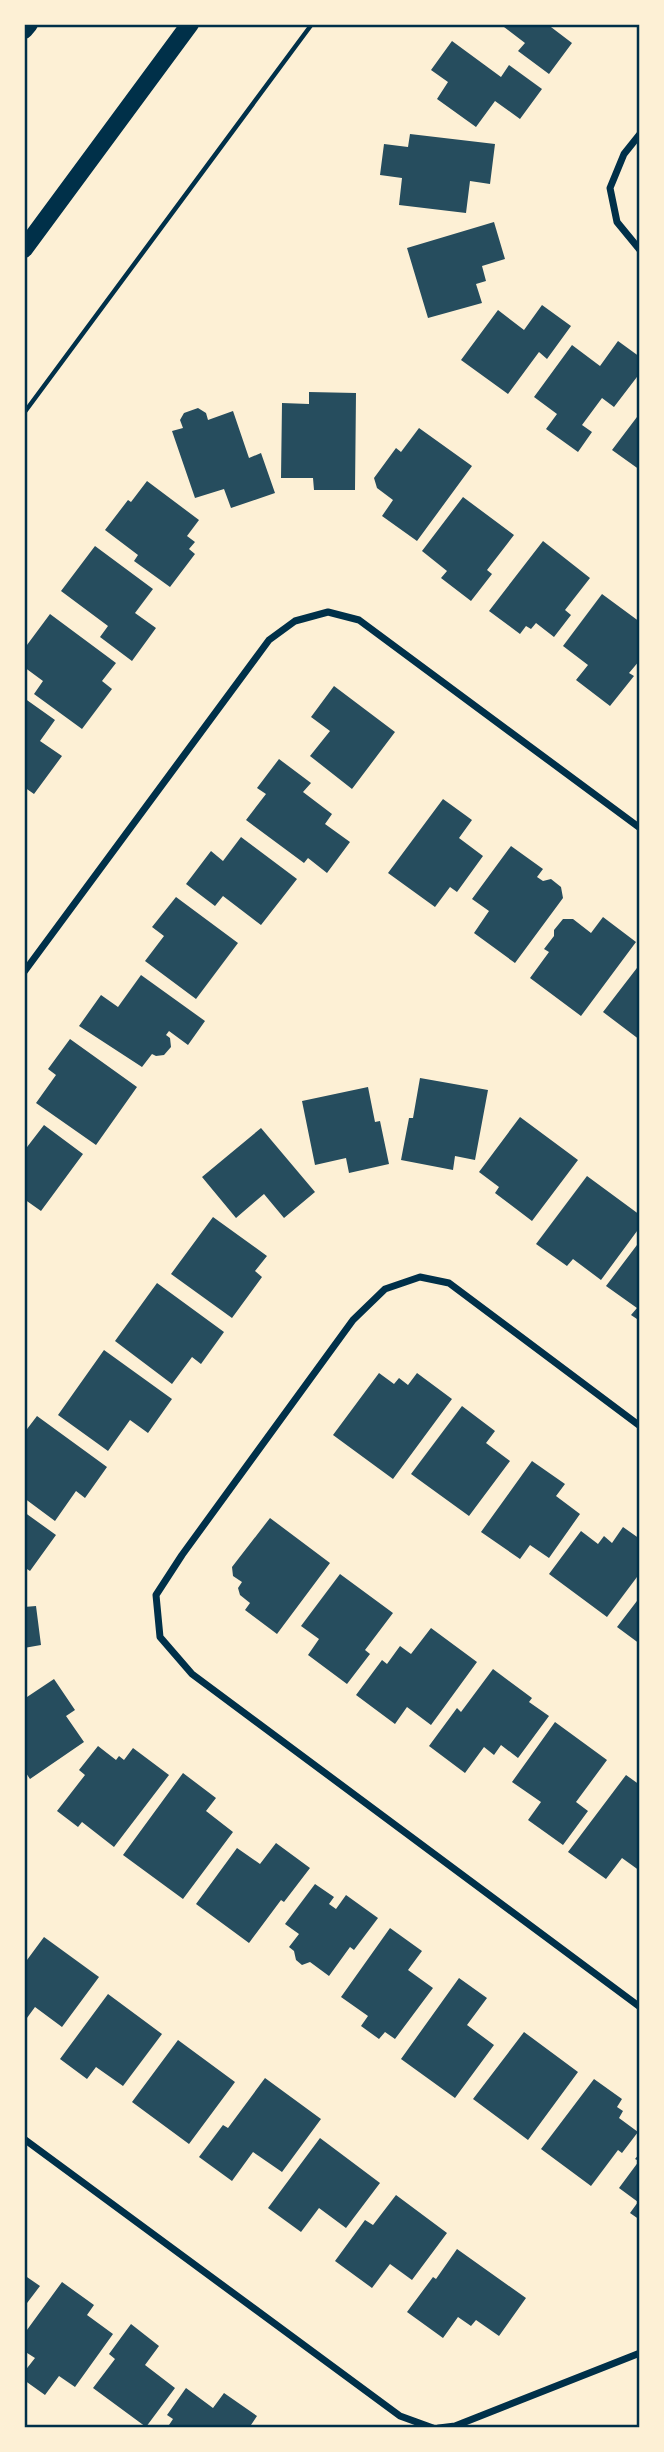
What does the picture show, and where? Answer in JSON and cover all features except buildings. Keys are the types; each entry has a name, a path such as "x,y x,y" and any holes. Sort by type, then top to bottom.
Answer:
{"main road":[{"path":"24,30 29,24"},
{"path":"24,249 190,24"}],"street":[{"path":"639,134 624,155 610,188 617,222 639,250"},
{"path":"24,972 269,640 295,621 328,612 359,620 639,828"},
{"path":"639,1426 449,1283 420,1277 385,1289 353,1320 182,1555 156,1595 160,1637 192,1674 639,2007"},
{"path":"24,2139 400,2416 433,2427"},
{"path":"439,2427 455,2426 639,2353"}],"path":[{"path":"24,413 312,24"}]}
